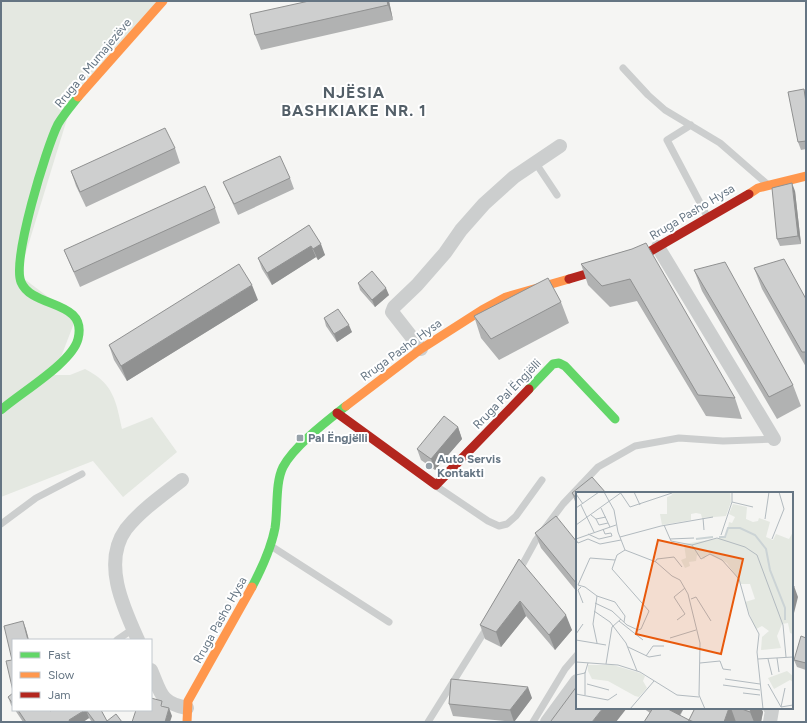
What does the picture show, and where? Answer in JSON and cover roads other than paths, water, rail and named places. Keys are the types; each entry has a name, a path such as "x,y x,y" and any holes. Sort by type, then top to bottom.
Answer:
{"street":[{"name":"Rruga e Mumajezëve","path":"1,410 13,398 64,361 73,350 78,339 79,328 76,318 69,310 27,291 22,284 19,275 19,265 30,214 52,140 70,106 144,19 163,1"},
{"path":"420,349 395,317 392,312 394,307 417,285 484,204 514,177 560,146"},
{"name":"Rruga Pasho Hysa","path":"187,722 188,701 260,572 271,546 276,527 280,476 283,467 299,447 337,413 381,377 420,349 482,310 506,297 637,259 746,194 767,184 806,176"},
{"path":"658,247 774,439"},
{"name":"Rruga Pal Ëngjëlli","path":"436,485 553,364 559,363 565,366 600,400 615,419"},
{"path":"337,413 436,485"},
{"path":"135,634 121,599 117,580 115,561 119,544 126,530 137,517 182,480"},
{"path":"152,672 162,695 168,702 174,706 187,708"},
{"path":"547,722 576,682"},
{"path":"770,722 771,709"}],"lane":[{"path":"623,68 648,95 665,110 691,125 733,153 767,184"},
{"path":"691,125 668,140 708,216"},
{"path":"535,162 557,195"},
{"path":"516,578 536,540 563,504 598,467 635,446 679,438 723,441 774,439"},
{"path":"1,524 36,498 82,474"},
{"path":"436,485 488,521 499,526 507,524 516,516 542,480"},
{"path":"271,546 389,622"},
{"path":"428,722 493,616"},
{"path":"119,639 135,634"},
{"path":"533,722 565,669 576,657"}],"place":[{"name":"Pal Ëngjëlli","path":"300,438"},
{"name":"Auto Servis Kontakti","path":"429,466"}],"district":[{"name":"NJËSIA BASHKIAKE NR. 1","path":"354,101"}]}
